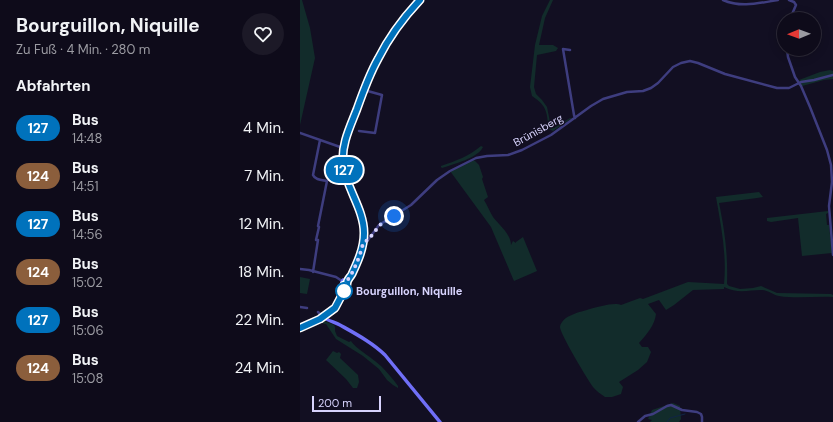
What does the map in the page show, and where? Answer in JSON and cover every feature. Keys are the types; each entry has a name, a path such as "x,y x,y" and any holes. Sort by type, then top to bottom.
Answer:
{"main road":[{"path":"300,328 323,317 337,306 344,291 344,285 347,283 345,281 352,274 360,255 364,233 363,224 348,185 344,170 343,148 347,132 378,58 385,45 420,0"},
{"path":"323,317 339,325 379,350 440,422"}],"street":[{"path":"723,0 733,4 742,5 778,0"},
{"path":"789,0 794,2 796,6 793,12"},
{"name":"Brünisberg","path":"570,50 563,49 575,118"},
{"path":"788,56 795,77 810,107 827,150 831,165 832,182 829,206 833,255"},
{"name":"Brünisberg","path":"363,243 368,240 380,225 405,210 450,170 476,158 487,156 504,156 517,152 562,128 591,106 603,99 627,92 643,91 651,88 670,70 681,63 692,62 701,64 725,74 751,80 774,88 785,88 799,83"},
{"path":"799,83 833,75"},
{"path":"359,131 375,133 382,95 364,90"},
{"path":"300,133 343,148"},
{"path":"313,272 318,240 316,240 318,226 327,181 314,178 313,175 320,140"},
{"path":"300,269 336,277 345,281"},
{"path":"300,307 307,308"},
{"path":"318,312 323,317"},
{"path":"638,422 645,416 671,405 682,410 701,414 702,422"}],"green space":[{"path":"300,0 302,0 310,28 315,58 300,125"},
{"path":"550,0 553,0 545,18 539,45 553,45 558,48 556,51 537,55 534,87 536,94 547,107 551,127 554,128 572,118 553,131 549,129 544,107 532,96 530,87 535,45 542,16"},
{"path":"830,70 833,71 833,79 802,86 799,80 820,72"},
{"path":"481,146 483,147 480,151 471,157 453,165 441,167 467,155"},
{"path":"473,160 479,165 488,197 484,200 493,217 507,233 511,245 513,241 516,243 523,237 537,271 514,281 491,227 450,171"},
{"path":"759,192 763,197 719,203 726,244 727,284 740,289 761,286 777,293 831,294 833,297 786,297 764,290 738,291 724,287 724,289 693,290 666,310 659,300 648,304 656,314 650,330 639,343 642,347 648,347 651,352 647,362 638,370 619,382 623,387 621,394 612,397 605,397 597,391 586,376 564,338 560,327 561,323 568,317 577,313 606,305 621,305 640,298 643,299 688,282 724,284 724,251 716,197"},
{"path":"828,211 826,214 827,225 829,225 832,253 802,256 798,218 771,222 767,221 767,218"},
{"path":"300,277 310,279 307,294 300,293"},
{"path":"322,320 334,325 337,336 349,342 351,341 356,347 381,366 398,386 398,388 387,380 379,369 363,356 336,339 326,324 321,323 320,321"},
{"path":"333,351 337,353 339,352 341,354 340,358 358,375 359,382 357,388 353,388 346,379 326,360"},
{"path":"673,403 680,406 681,419 679,422 650,422 652,420 648,419 652,410"}],"waterway":[{"path":"667,422 670,418 685,414"}],"bus line":[{"name":"127","path":"300,328 320,319 337,306 344,291 344,285 347,284 347,281 352,274 360,255 364,233 363,224 345,176 343,163 344,144 347,132 378,58 392,34 420,0"}],"place":[{"name":"Bourguillon, Niquille","path":"344,291"}],"route":[{"path":"344,291 344,285 347,284 347,281 352,274 363,243 368,240 380,225 394,216"}]}
